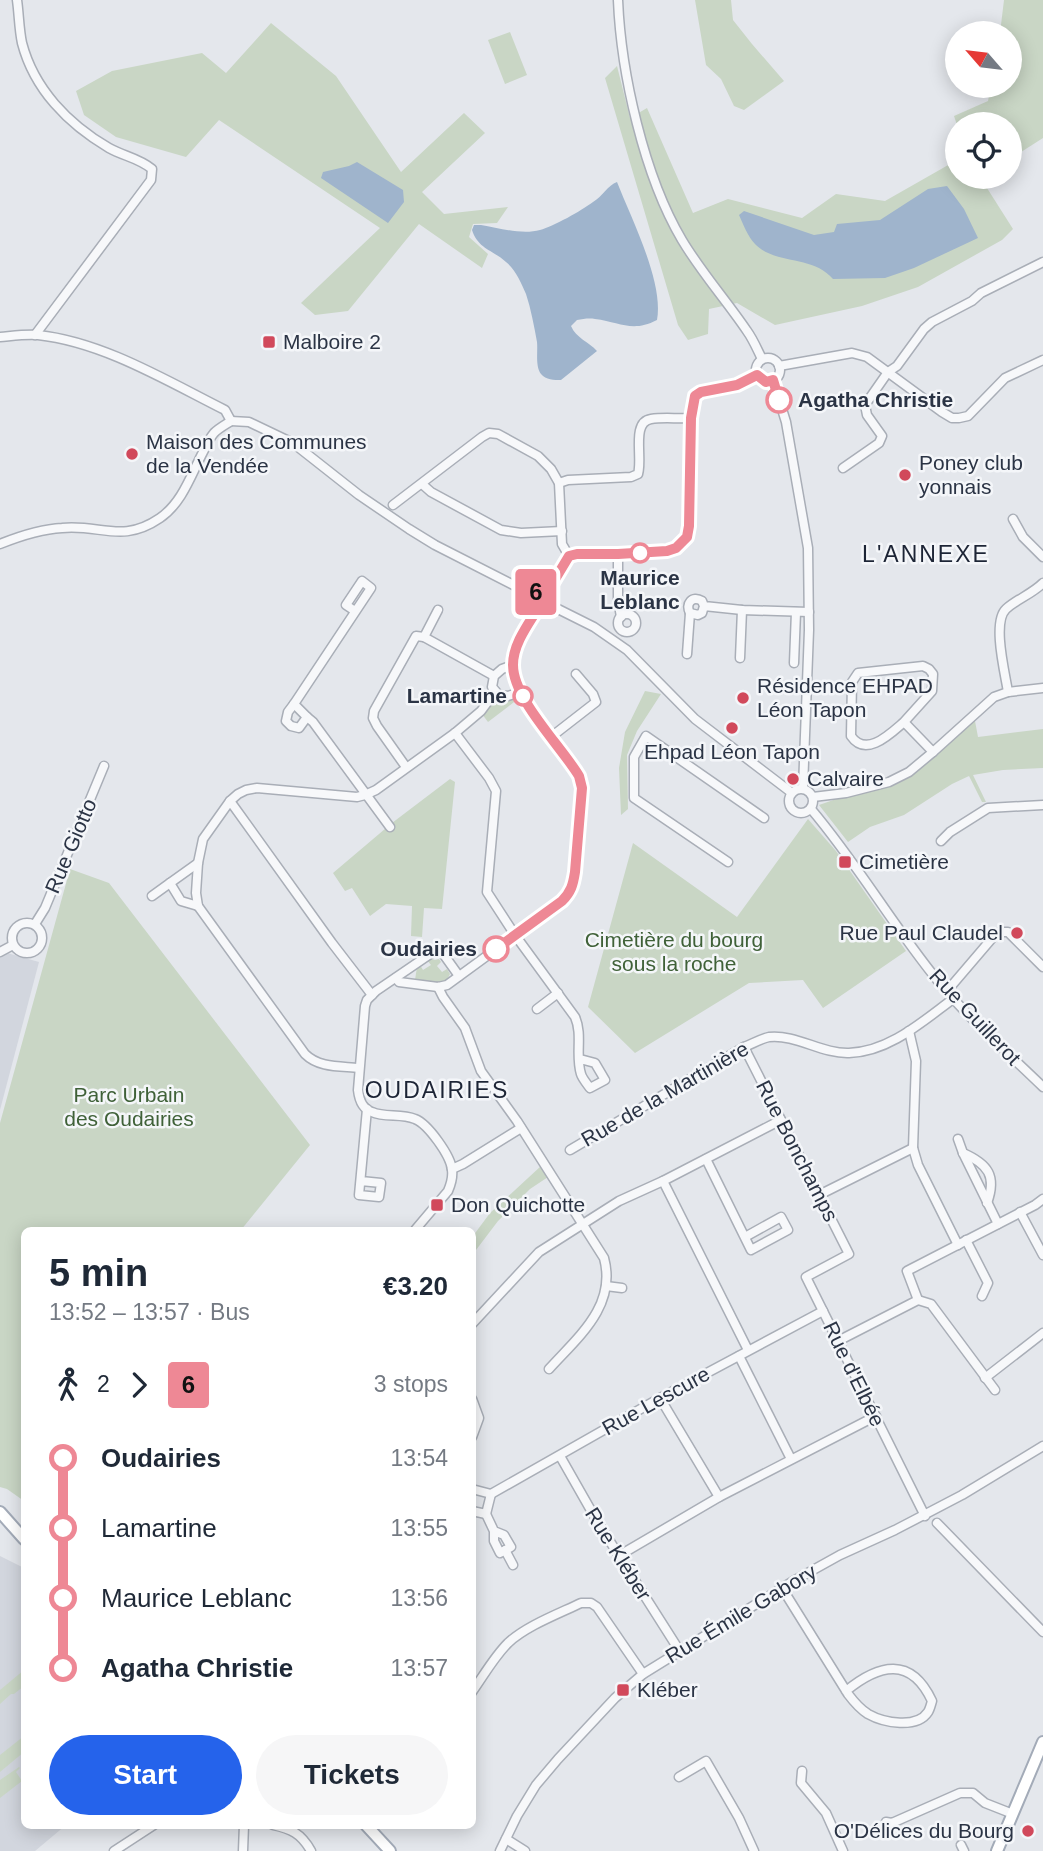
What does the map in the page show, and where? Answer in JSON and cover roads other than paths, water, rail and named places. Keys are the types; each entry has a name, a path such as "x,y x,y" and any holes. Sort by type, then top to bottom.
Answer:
{"main road":[{"path":"0,1512 21,1536"},
{"path":"997,1851 1043,1742"},
{"path":"370,1829 390,1851"}],"street":[{"path":"18,0 22,42 37,81 55,105 88,135 111,149 144,162 152,169 150,180 35,334"},
{"path":"618,0 624,62 639,130 667,213 695,261 747,330 762,359"},
{"path":"843,468 880,443 882,436 867,415 865,405 888,372 897,366 925,329 932,322 972,301 981,293 1043,262"},
{"path":"0,337 35,334 101,351 225,410 231,421"},
{"path":"779,366 852,353 867,357 942,412 952,418 959,418 968,416 1005,378 1043,360"},
{"path":"771,358 779,366 779,373 773,380 766,382 757,375 756,368 762,359 771,358"},
{"path":"548,591 569,556 667,551 676,548 687,537 691,418 695,396 701,392 737,385 757,375"},
{"path":"773,380 786,422 808,548 809,612 803,788"},
{"path":"559,483 569,480 631,477 638,474 641,466 639,429 642,423 648,419 691,418"},
{"path":"0,544 63,527 117,533 135,531 154,522 178,500 214,433 231,421 249,422 293,443 359,495 435,545 533,595"},
{"path":"393,505 489,433 498,434 538,456 551,469 559,483 562,544 569,556"},
{"path":"422,484 431,492 501,530 521,533 562,531"},
{"path":"1013,519 1023,537 1043,557"},
{"path":"618,554 618,599 621,617"},
{"path":"1007,692 999,620 1004,610 1043,583"},
{"path":"539,590 548,591 553,597 552,606 545,611 537,610 532,603 533,595 539,590"},
{"path":"687,654 690,613 688,604 692,600 699,599 704,606 742,610 809,612"},
{"path":"552,606 594,627 627,650 695,719 792,793"},
{"path":"690,613 702,613 704,606"},
{"path":"424,637 438,610"},
{"path":"396,978 399,982 438,987 447,985 562,901 573,885 582,788 579,776 521,692 513,665 516,647 537,610"},
{"path":"740,658 742,610"},
{"path":"307,717 299,728 286,722 288,712 355,611"},
{"path":"794,663 796,612"},
{"path":"406,767 373,718 374,711 414,638 418,635 424,637 494,676"},
{"path":"513,665 502,669 492,681 499,695 508,696 521,692"},
{"path":"923,666 929,669 933,674 932,691 904,722 881,741 860,744 855,741 851,736 852,682 858,673 923,666"},
{"path":"551,737 596,702 593,694 576,674"},
{"path":"813,797 846,793 889,782 909,772 994,697 1007,692 1043,688"},
{"path":"359,1068 320,1064 305,1054 198,905 198,863 203,839 230,801 246,790 257,788 357,797 376,790 455,733 481,711 495,691"},
{"path":"293,704 313,722 390,827"},
{"path":"904,722 933,752"},
{"path":"455,733 496,791 487,892 578,1022 580,1059"},
{"path":"728,862 634,798 634,757 646,736 764,818"},
{"name":"Rue Giotto","path":"35,925 45,908 104,766"},
{"path":"803,788 810,791 813,805 804,813 795,812 789,799 797,789 803,788"},
{"path":"230,801 372,995"},
{"path":"941,841 950,832 988,808 1043,805"},
{"name":"Rue Guillerot","path":"811,809 953,999 1043,1087"},
{"path":"152,896 198,863"},
{"path":"170,883 181,901 198,905"},
{"path":"29,922 39,928 42,938 35,951 22,953 13,945 11,935 19,925 29,922"},
{"path":"947,991 1000,932 1008,932 1043,967"},
{"path":"0,952 13,945"},
{"path":"418,1227 448,1191 452,1169 449,1157 423,1123 410,1117 372,1112 360,1101 358,1090 364,1012 367,1000 372,995 439,948 459,976"},
{"path":"438,987 465,1028 481,1071 604,1258 607,1270 606,1286 599,1311 549,1369"},
{"path":"537,1009 558,993"},
{"name":"Rue de la Martinière","path":"570,1150 760,1040 777,1037 847,1053 878,1047 909,1031 953,999"},
{"path":"909,1031 916,1061 914,1148 918,1165 988,1283 982,1296"},
{"name":"Rue Bonchamps","path":"744,1047 849,1254"},
{"path":"360,1181 367,1109"},
{"path":"476,1320 540,1252 620,1201 781,1120"},
{"path":"452,1169 521,1128"},
{"path":"958,1139 998,1224"},
{"path":"819,1195 914,1148"},
{"path":"963,1153 976,1159 989,1172 992,1191 987,1203"},
{"path":"706,1159 751,1250 788,1230 781,1217 745,1237"},
{"path":"663,1181 748,1350"},
{"path":"918,1300 907,1271 1043,1199"},
{"path":"1020,1212 1043,1255"},
{"name":"Rue d'Elbée","path":"849,1254 806,1277 925,1516"},
{"path":"606,1286 622,1288"},
{"path":"838,1341 918,1300 931,1304 995,1390"},
{"name":"Rue Lescure","path":"491,1494 660,1398 823,1311"},
{"path":"985,1378 1043,1333"},
{"path":"739,1356 791,1459"},
{"path":"660,1398 719,1497"},
{"path":"620,1555 719,1497 876,1416"},
{"name":"Rue Émile Gabory","path":"500,1851 532,1790 615,1698 643,1674 782,1588 840,1555 925,1516 1043,1446"},
{"name":"Rue Kléber","path":"560,1456 597,1521 679,1650"},
{"path":"476,1490 491,1494 486,1514 494,1531 494,1541 500,1553 505,1550 513,1564"},
{"path":"476,1512 486,1514"},
{"path":"937,1523 1043,1632"},
{"path":"782,1588 846,1691 867,1713 879,1719 905,1723 923,1717 929,1711 932,1701 921,1682 909,1672 896,1669 870,1674 846,1691"},
{"path":"476,1686 496,1657 520,1633 581,1603 591,1603 597,1607 643,1674"},
{"path":"680,1777 706,1761 739,1818 754,1851"},
{"path":"802,1771 801,1783 827,1813 842,1851"},
{"path":"886,1822 892,1823 960,1793 973,1793 985,1803 1013,1814"},
{"path":"114,1851 148,1829"},
{"path":"243,1851 244,1829"},
{"path":"288,1829 303,1840 311,1851"},
{"path":"506,1839 525,1851"}],"water":[{"path":"357,162 403,190 404,202 388,223 321,178 323,172"},
{"path":"617,182 651,269 656,287 657,320 640,326 626,326 593,319 577,320 571,326 573,330 597,351 561,380 548,379 541,374 538,367 532,318 520,281 510,265 482,245 472,230 474,225 481,225 518,231 540,230 582,210"},
{"path":"945,186 945,189 949,189 964,209 978,238 914,268 885,278 833,279 815,266 763,251 752,241 739,215 744,211 814,235 834,232 837,224 880,220 928,189"}],"place":[{"name":"Malboire 2","path":"269,342"},
{"name":"Agatha Christie","path":"779,400"},
{"name":"Maison des Communes de la Vendée","path":"132,454"},
{"name":"Poney club yonnais","path":"905,475"},
{"name":"Maurice Leblanc","path":"640,553"},
{"name":"Lamartine","path":"523,696"},
{"name":"Résidence EHPAD Léon Tapon","path":"743,698"},
{"name":"Ehpad Léon Tapon","path":"732,728"},
{"name":"Calvaire","path":"793,779"},
{"name":"Cimetière","path":"845,862"},
{"name":"Rue Paul Claudel","path":"1017,933"},
{"name":"Oudairies","path":"496,949"},
{"name":"Don Quichotte","path":"437,1205"},
{"name":"Kléber","path":"623,1690"},
{"name":"O'Délices du Bourg","path":"1028,1831"}],"district":[{"name":"L'ANNEXE","path":"926,554"},
{"name":"OUDAIRIES","path":"437,1090"}],"park label":[{"name":"Cimetière du bourg sous la roche","path":"674,952"},
{"name":"Parc Urbain des Oudairies","path":"129,1107"}]}
